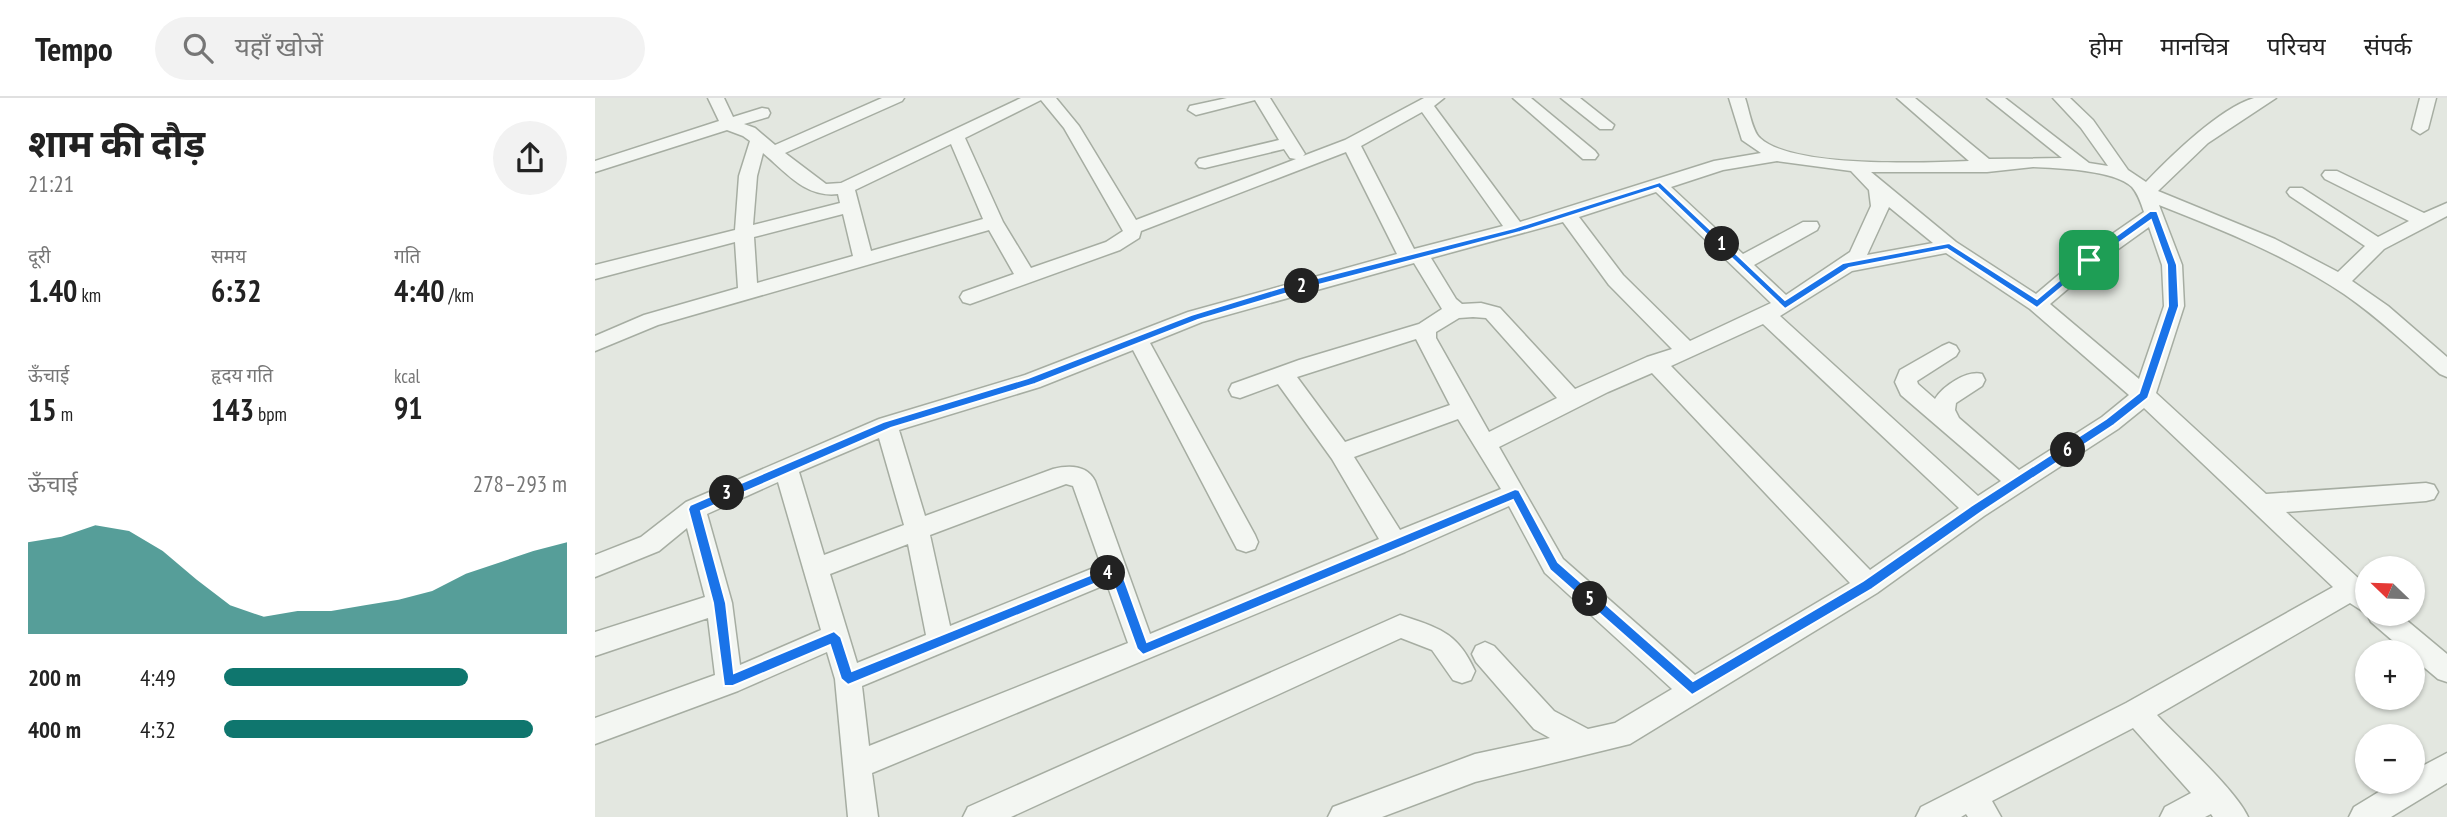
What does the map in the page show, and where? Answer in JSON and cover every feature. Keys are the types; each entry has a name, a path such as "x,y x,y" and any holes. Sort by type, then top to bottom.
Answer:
{"street":[{"path":"716,98 729,125 760,141 816,188 843,195"},
{"path":"760,141 896,98"},
{"path":"595,272 820,214 843,195 955,135 1034,98"},
{"path":"970,297 1119,243 1132,234 1132,228 1071,125 1047,98"},
{"path":"1196,110 1216,102 1248,98"},
{"path":"1262,98 1301,163"},
{"path":"1521,98 1588,155"},
{"path":"1569,98 1606,125"},
{"path":"1737,98 1751,140 1777,156"},
{"path":"1905,98 1987,167"},
{"path":"1995,98 2084,166"},
{"path":"2420,130 2428,98"},
{"path":"2066,99 2122,174"},
{"path":"2037,304 2150,203 2171,165 2261,99"},
{"path":"1132,228 1350,144 1421,102 1516,230"},
{"path":"595,167 729,125 757,106 760,141 751,157 743,236 748,292"},
{"path":"955,135 994,222 1026,278"},
{"path":"1205,163 1289,143"},
{"path":"1350,144 1415,257 1448,305 1456,310"},
{"path":"595,566 650,544 694,509 887,425 1032,381 1208,313 1516,230 1720,165 1777,156 1856,166 1987,167 2032,162 2084,166 2122,174 2136,181 2150,203 2172,265 2173,306 2144,395 2110,422 1976,509 1868,585 1620,735 1475,768 1343,817"},
{"path":"1856,166 1878,190 1949,246 2037,304 2144,395 2355,591"},
{"path":"2330,175 2423,220"},
{"path":"1660,185 1742,263 1775,309 1976,509"},
{"path":"1487,443 1572,400 1654,362 1687,351 1775,309 1846,266 1858,256 1880,206 1878,190"},
{"path":"2296,192 2377,246"},
{"path":"843,195 864,260"},
{"path":"2150,203 2248,233 2289,252 2340,282 2376,308 2447,369"},
{"path":"2340,282 2377,246 2447,209"},
{"path":"1567,215 1616,280 1687,351"},
{"path":"595,344 651,320 994,222"},
{"path":"1742,263 1810,226"},
{"path":"1846,266 1949,246"},
{"path":"1240,390 1282,373 1426,329 1456,310 1478,308 1493,313 1572,400"},
{"path":"1426,329 1426,338 1464,409 1487,443 1554,566 1692,689"},
{"path":"1138,340 1246,542"},
{"path":"1949,351 1908,376 1906,383 2019,483"},
{"path":"1654,362 1868,585"},
{"path":"1282,373 1340,453 1396,545"},
{"path":"1950,423 1944,410 1946,399 1974,380"},
{"path":"1340,453 1464,409"},
{"path":"887,425 917,529 940,641"},
{"path":"786,468 848,679 863,817"},
{"path":"814,569 1035,485 1072,474 1083,481 1143,649"},
{"path":"2259,504 2426,492"},
{"path":"857,765 1396,545 1515,493"},
{"path":"694,509 719,603 729,682"},
{"path":"848,679 1115,570"},
{"path":"1931,817 1978,806 2136,712 2355,599"},
{"path":"595,645 719,603"},
{"path":"978,817 1400,626 1441,642 1462,671"},
{"path":"2394,626 2447,670"},
{"path":"595,731 729,682 834,637"},
{"path":"1485,654 1544,720 1585,742"},
{"path":"2136,712 2224,807"},
{"path":"2364,817 2447,767"},
{"path":"2175,817 2224,807"}],"route":[{"path":"1660,185 1785,305 1846,266 1949,246 2037,304 2089,260 2154,214 2172,265 2173,306 2144,395 2110,422 1976,509 1868,585 1692,689 1554,566 1515,493 1143,649 1115,570 848,679 834,637 729,682 719,603 694,509 887,425 1032,381 1195,317 1286,290 1516,230 1660,185"}]}
